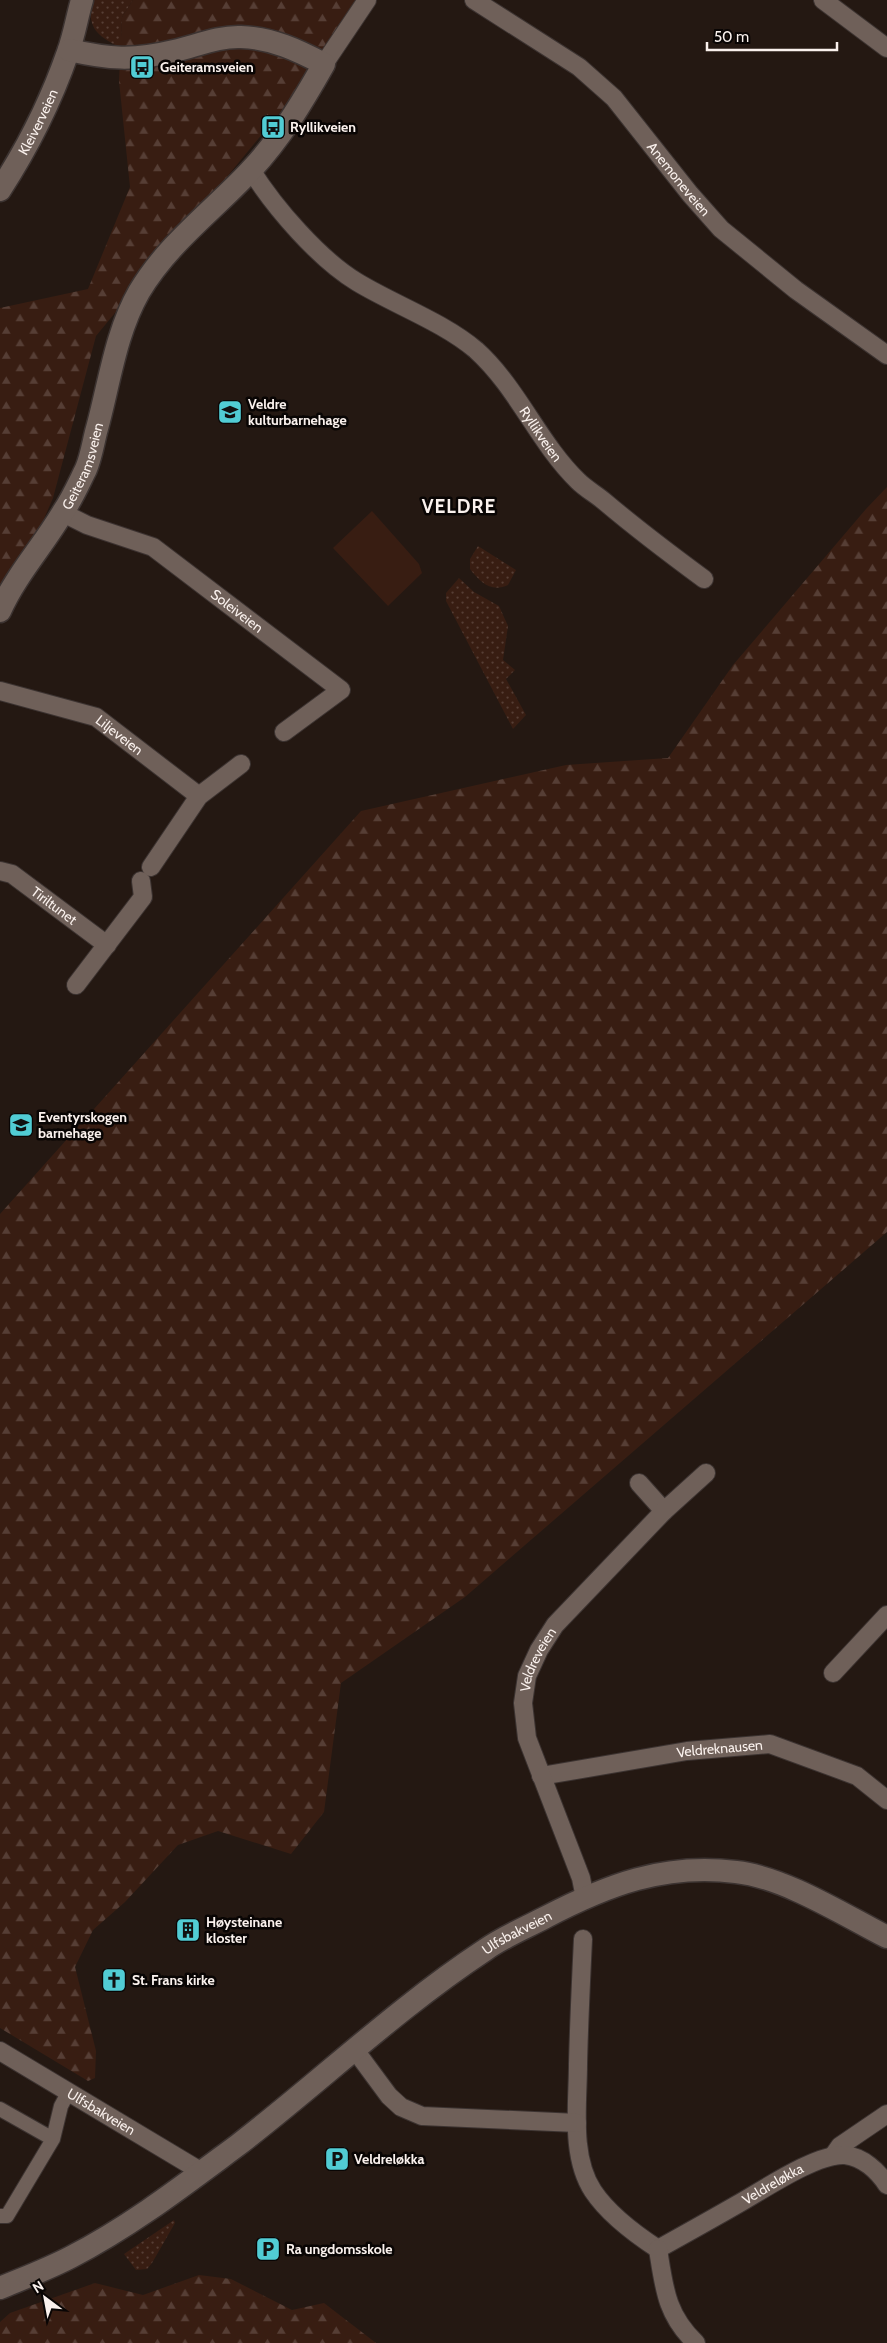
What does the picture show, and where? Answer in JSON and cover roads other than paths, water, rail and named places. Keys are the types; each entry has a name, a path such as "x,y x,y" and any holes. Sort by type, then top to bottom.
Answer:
{"street":[{"name":"Kleiverveien","path":"0,190 20,158 49,100 69,50 82,0"},
{"name":"Geiteramsveien","path":"0,610 26,566 63,512 87,467 117,350 128,315 140,291 162,261 197,222 251,170 279,136 367,0"},
{"name":"Anemoneveien","path":"474,0 578,67 593,79 614,98 690,194 722,228 796,290 887,355"},
{"path":"823,0 887,48"},
{"path":"69,50 123,60 172,52 239,36 262,39 288,46 324,64"},
{"name":"Ryllikveien","path":"251,170 266,193 303,236 349,276 399,305 432,321 473,348 493,366 506,381 546,444 579,481 653,541 704,578"},
{"name":"Soleiveien","path":"63,512 87,525 153,547 341,690 284,732"},
{"name":"Liljeveien","path":"0,691 96,717 199,796"},
{"path":"76,985 143,897 146,874 199,796 242,764"},
{"name":"Tiriltunet","path":"0,871 12,874 107,945"},
{"name":"Veldreveien","path":"585,1898 580,1878 527,1738 523,1703 528,1676 538,1650 554,1625 664,1511 706,1473"},
{"path":"639,1483 664,1511"},
{"path":"833,1673 887,1615"},
{"name":"Veldreknausen","path":"541,1776 687,1751 770,1744 857,1776 887,1800"},
{"name":"Ulfsbakveien","path":"0,2288 68,2259 104,2239 159,2204 355,2050 416,1998 487,1948 585,1898 649,1875 687,1870 740,1872 769,1880 804,1895 887,1937"},
{"path":"583,1939 579,2000 577,2122 580,2151 593,2190 635,2234 658,2249 664,2289 669,2305 677,2322 696,2343"},
{"path":"355,2050 389,2096 401,2107 422,2116 577,2122"},
{"name":"Ulfsbakveien","path":"0,2052 202,2172"},
{"path":"0,2216 8,2216 53,2139 61,2106 68,2093"},
{"path":"0,2108 53,2139"},
{"path":"833,2156 840,2146 887,2114"},
{"name":"Veldreløkka","path":"658,2249 798,2170 833,2156 846,2155 858,2158 870,2166 887,2185"}],"place":[{"name":"Geiteramsveien","path":"142,67"},
{"name":"Ryllikveien","path":"273,127"},
{"name":"Veldre kulturbarnehage","path":"230,412"},
{"name":"Eventyrskogen barnehage","path":"21,1125"},
{"name":"Høysteinane kloster","path":"188,1930"},
{"name":"St. Frans kirke","path":"114,1980"},
{"name":"Veldreløkka","path":"337,2159"},
{"name":"Ra ungdomsskole","path":"268,2249"}],"district":[{"name":"VELDRE","path":"459,506"}]}
